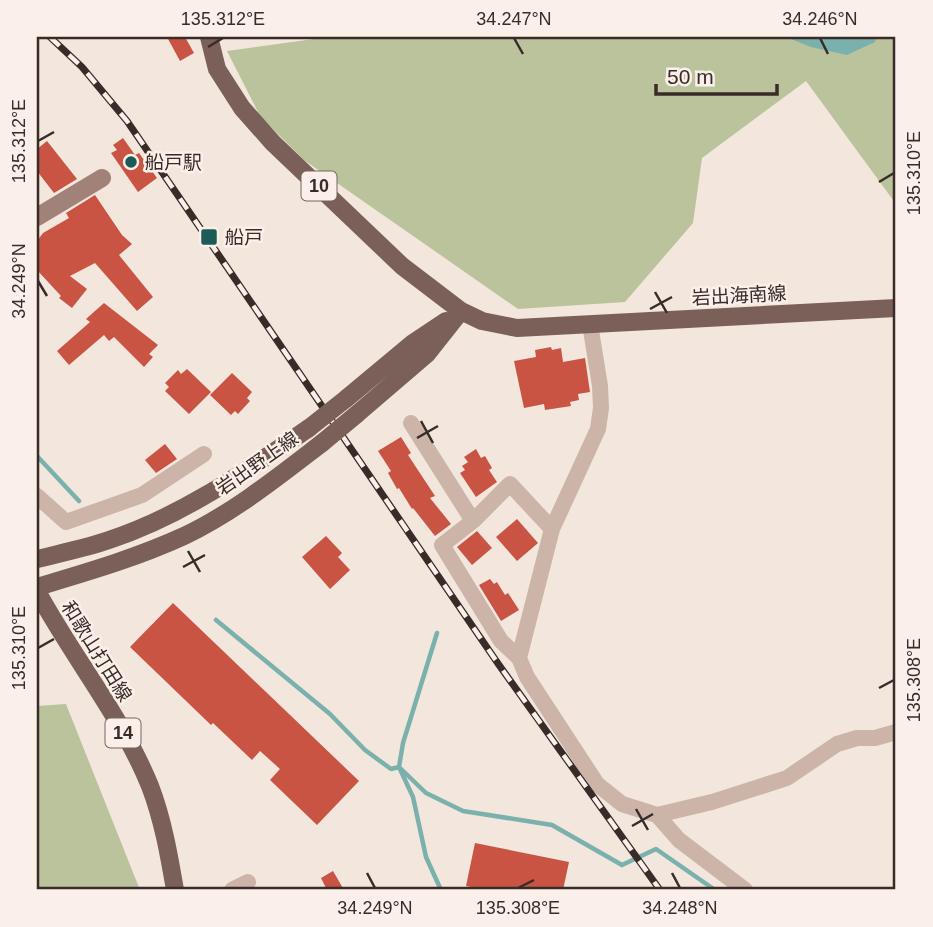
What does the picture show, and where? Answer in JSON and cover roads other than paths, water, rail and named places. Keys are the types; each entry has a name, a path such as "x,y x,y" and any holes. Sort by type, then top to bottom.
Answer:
{"main road":[{"name":"10","path":"209,37 217,69 242,108 273,143 402,266 461,311"},
{"path":"37,217 102,178"},
{"name":"岩出海南線","path":"461,311 482,321 517,328 896,309"},
{"name":"岩出野上線","path":"37,559 110,540 170,514 219,488 309,428 413,343 461,311"},
{"name":"岩出野上線","path":"37,589 126,560 186,535 234,506 322,443 427,354 461,311"},
{"name":"和歌山打田線","path":"37,589 57,629 127,740 150,786 164,831 176,890"}],"street":[{"path":"519,658 552,529 597,429 601,408 600,386 590,324"},
{"path":"411,423 473,521"},
{"path":"37,496 65,522 142,495 204,454"},
{"path":"552,529 510,484 473,521 442,545 501,641 519,658 527,677 597,784 622,804 657,815 679,839 745,890"},
{"path":"657,815 712,802 787,778 836,744 896,732"},
{"path":"232,890 248,882"}],"water":[{"path":"786,37 876,37 875,42 847,55 811,47"}],"waterway":[{"path":"37,456 79,501"},
{"path":"216,620 330,714 365,750 391,769 399,767 426,793 463,811 552,825 622,865 656,849 715,890"},
{"path":"437,633 403,743 399,767 413,797 426,857 441,890"}],"railway":[{"path":"50,37 82,67 127,121 499,665 660,890"}],"place":[{"name":"船戸駅","path":"131,162"},
{"name":"船戸","path":"209,237"}]}
